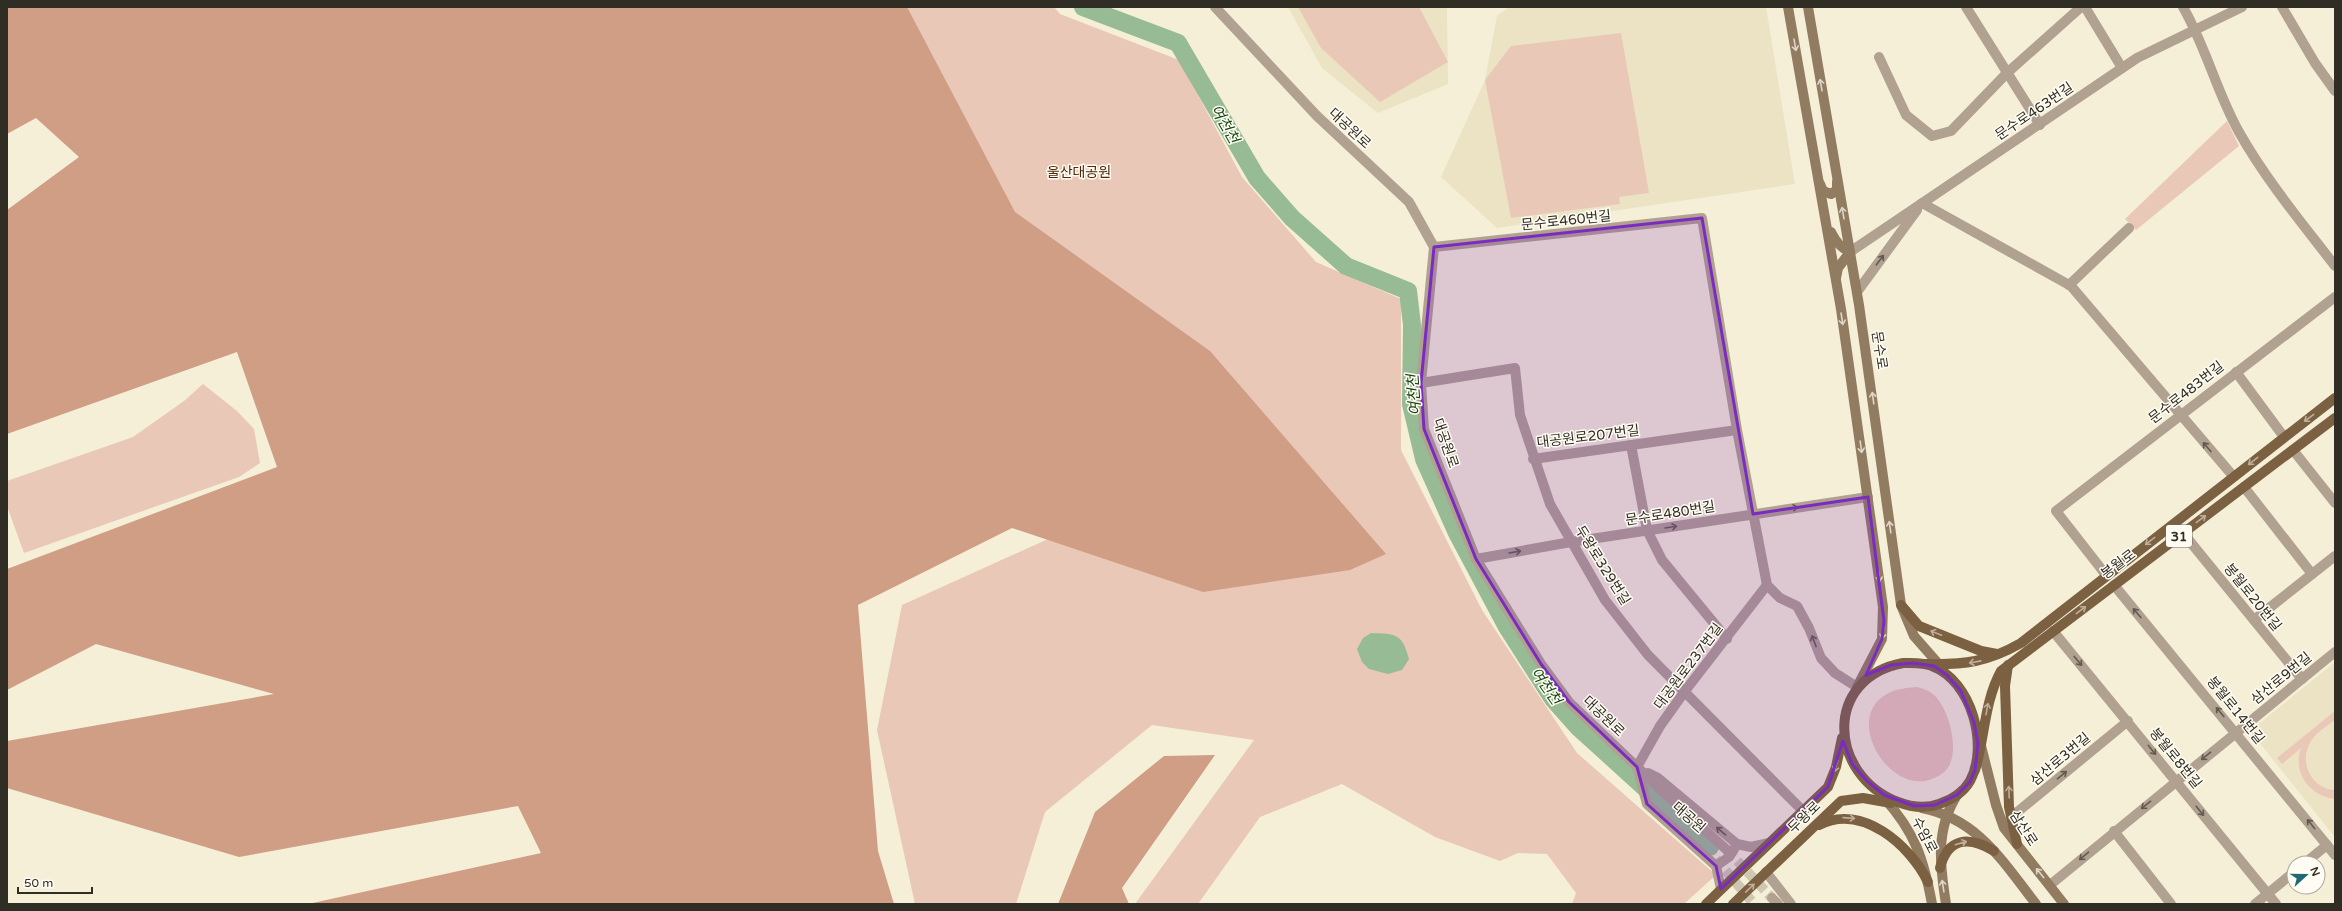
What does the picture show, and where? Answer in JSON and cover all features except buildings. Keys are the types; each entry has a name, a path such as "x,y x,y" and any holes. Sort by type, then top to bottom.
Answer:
{"main road":[{"path":"1706,904 1828,787 1840,753 1848,703 1878,648 1884,630 1883,607 1868,497 1836,280 1788,7"},
{"name":"문수로","path":"1808,7 1857,292 1901,606 1914,636 1954,681"},
{"path":"1817,172 1823,190 1831,194 1837,190 1836,169"},
{"path":"1825,217 1836,242 1843,249 1850,252 1838,268 1836,280"},
{"path":"2036,637 2106,575 2232,476 2335,398"},
{"name":"봉월로","path":"1926,664 1973,663 1999,654 2021,642 2053,631 2335,418"},
{"path":"1901,606 1918,626 1981,651 1999,654"},
{"name":"봉월로","path":"1975,770 1992,689 2001,671 2036,637"},
{"path":"1857,686 1872,673 1891,665 1903,663 1926,664 1940,670 1954,681 1966,700 1977,733 1978,750 1975,770 1970,782 1957,795 1935,806 1914,806"},
{"path":"2008,665 2005,686 2010,818 2017,844"},
{"path":"1844,728 1848,752 1852,764 1875,788 1893,800 1948,814 1973,829 1994,851 2036,904"},
{"name":"삼산로","path":"1977,733 2000,818 2017,844 2064,904"},
{"name":"수암로","path":"1875,788 1888,802 1914,839 1923,860 1932,904"},
{"name":"수암로","path":"1946,904 1940,868 1940,848 1948,814 1957,795"},
{"name":"두왕로","path":"1735,903 1836,805 1847,799 1863,798 1914,806"},
{"path":"1812,828 1823,822 1842,818 1857,819 1874,826 1910,855 1928,882"},
{"path":"1940,868 1946,854 1954,845 1961,842 1975,842 1994,851"}],"street":[{"name":"대공원로","path":"1215,7 1317,116 1409,202 1434,248 1421,383 1424,429 1476,559 1541,664 1569,702 1726,850"},
{"path":"1966,7 2040,125"},
{"path":"1879,57 1906,115 1932,136 1951,131 2007,73 2081,7"},
{"path":"2085,7 2122,68"},
{"path":"2183,7 2196,30 2245,142 2255,159 2335,266"},
{"name":"문수로463번길","path":"1850,252 2040,125 2122,68 2242,7"},
{"path":"2282,7 2315,63 2335,91"},
{"path":"1857,292 1922,203 2069,285 2232,476"},
{"name":"문수로460번길","path":"1434,248 1702,218 1737,430"},
{"path":"2069,285 2129,228"},
{"name":"문수로483번길","path":"2106,575 2056,511 2335,297"},
{"name":"대공원로207번길","path":"1421,383 1515,368 1520,415 1533,460 1737,430"},
{"path":"2236,372 2284,437"},
{"path":"1737,430 1767,585 1780,598 1797,606 1809,628 1821,658 1835,673 1857,686"},
{"path":"1631,445 1647,530 1662,560 1727,639"},
{"path":"2293,450 2335,503"},
{"name":"두왕로329번길","path":"1533,460 1550,504 1605,600 1648,655 1803,811"},
{"path":"2244,487 2312,574"},
{"name":"문수로480번길","path":"1476,559 1571,542 1868,497"},
{"name":"봉월로20번길","path":"2183,533 2302,679"},
{"path":"2254,620 2335,556"},
{"name":"대공원로237번길","path":"1637,767 1660,726 1685,691 1727,639 1767,585"},
{"name":"봉월로14번길","path":"2114,585 2236,732 2335,855"},
{"name":"봉월로8번길","path":"2053,631 2276,904"},
{"name":"삼산로9번길","path":"2050,885 2176,780 2335,652"},
{"name":"삼산로3번길","path":"2010,818 2128,721"},
{"path":"1637,767 1647,804 1716,863 1721,889"},
{"path":"1637,767 1658,778 1737,844 1751,847 1769,843"},
{"path":"2114,831 2171,904"},
{"path":"1716,863 1729,857 1737,844"},
{"path":"2315,855 2327,845"},
{"path":"1766,872 1791,904"},
{"path":"2255,904 2286,879"}],"highlighted area":[{"path":"1702,218 1753,514 1868,497 1884,621 1882,639 1866,675 1891,665 1914,663 1934,666 1947,675 1961,691 1974,722 1978,744 1975,770 1970,782 1957,795 1935,805 1914,806 1884,795 1867,781 1852,764 1843,741 1828,787 1721,889 1716,866 1647,804 1637,767 1569,702 1541,664 1476,559 1424,429 1421,383 1434,247"}],"shaded area":[{"path":"7,7 907,7 1015,212 1210,351 1386,554 1350,570 1203,592 1012,528 858,605 878,851 894,904 308,904 541,853 518,806 239,857 7,788 7,741 274,694 96,644 7,690 7,569 277,467 237,352 7,434 7,210 79,157 36,118 7,134"},
{"path":"1288,7 1447,7 1448,84 1378,113 1322,68"},
{"path":"1509,7 1766,7 1795,184 1497,228 1441,177 1485,80 1497,16"},
{"path":"1371,633 1392,635 1397,637 1404,644 1409,659 1402,670 1388,674 1369,669 1362,662 1357,649 1363,638"},
{"path":"2335,662 2335,837 2250,731"},
{"path":"1215,755 1122,888 1129,904 1058,904 1095,812 1164,756"}],"green space":[{"name":"울산대공원","path":"742,7 1054,7 1060,14 1179,60 1242,177 1316,262 1401,299 1401,450 1482,610 1577,753 1716,875 1684,904 1572,904 1576,893 1547,854 1518,853 1500,861 1435,837 1342,784 1260,817 1198,904 1135,904 1254,740 1152,725 1045,812 1016,904 915,904 877,730 902,605 1048,539"},
{"path":"1298,7 1419,7 1448,62 1380,102 1321,48"},
{"path":"1621,33 1649,193 1619,197 1620,204 1511,218 1485,80 1511,46"},
{"path":"2227,121 2239,146 2136,230 2125,219"},
{"path":"203,384 237,411 254,429 260,463 239,477 24,553 7,506 7,481 133,437 184,401"},
{"path":"1917,687 1932,693 1941,704 1949,723 1953,746 1949,765 1944,772 1924,781 1904,778 1887,765 1874,747 1869,727 1873,708 1888,693"},
{"path":"2335,711 2335,720 2322,729 2313,738 2307,749 2306,757 2309,773 2313,779 2319,785 2335,790 2335,799 2318,793 2305,782 2299,766 2301,748 2282,764 2277,758"}],"waterway":[{"name":"여천천","path":"1083,7 1178,43 1257,178 1292,218 1346,266 1408,291 1412,325 1411,404 1424,459 1457,533 1507,627 1553,699 1578,727 1710,847"}],"tunnel":[{"path":"1727,850 1772,898"},
{"path":"1716,859 1754,904"}]}
